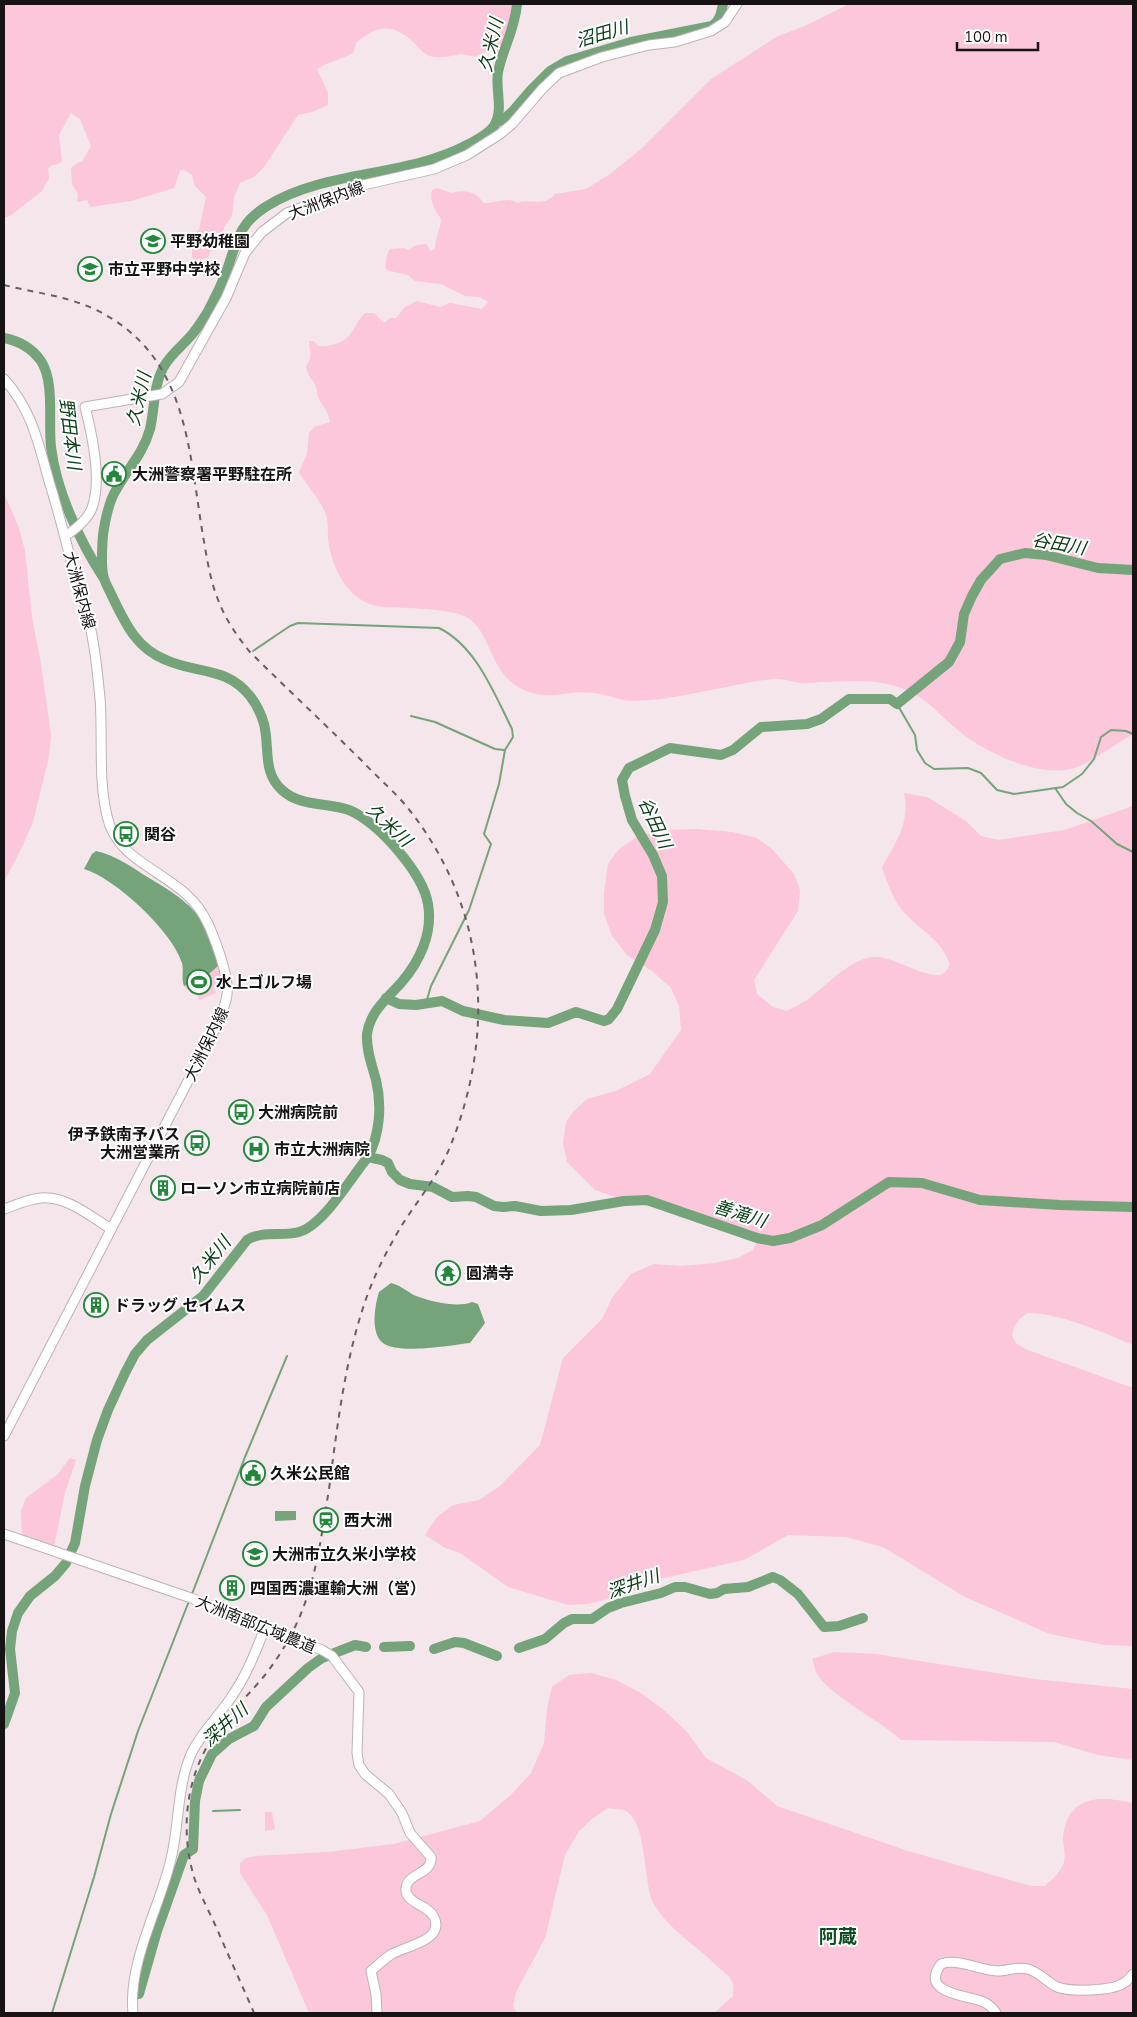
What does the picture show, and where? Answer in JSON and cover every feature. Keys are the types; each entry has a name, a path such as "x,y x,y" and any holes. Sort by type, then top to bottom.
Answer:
{"main road":[{"name":"大洲保内線","path":"4,1436 222,1014 226,1003 228,983 215,939 200,910 190,897 178,887 141,864 129,853 114,835 107,818 103,796 101,723 95,653 86,606 76,580 68,534 89,515 93,507 96,488 95,457 85,407 162,394 182,378 226,298 245,254 262,232 287,213 363,185 434,169 467,155 512,124 543,88 560,73 602,57 675,42 711,31 726,22 737,4"},
{"path":"4,379 17,394 34,428 68,534"},
{"path":"4,1210 39,1198 58,1199 75,1206 111,1229"},
{"name":"大洲南部広域農道","path":"4,1534 191,1598 331,1655 359,1692 357,1753 359,1765 365,1774 388,1794 402,1813 410,1834 431,1857 432,1862 427,1868 411,1879 406,1885 406,1891 408,1896 429,1911 436,1925 432,1934 426,1940 393,1953 371,1971 376,1994 377,2013"},
{"path":"133,2013 133,1987 137,1967 170,1864 175,1841 180,1790 185,1768 202,1734 243,1681 265,1628"},
{"path":"996,2013 990,2005 981,2001 943,1990 937,1984 936,1977 937,1969 941,1964 954,1962 999,1971 1025,1968 1058,1987 1069,1990 1111,1988 1122,1984 1133,1974"}],"shaded area":[{"path":"4,4 512,4 513,19 501,53 496,55 494,52 485,52 474,56 460,54 445,57 431,56 406,36 391,29 384,29 363,37 356,43 354,52 317,69 328,93 328,105 312,112 298,115 264,167 254,177 240,183 234,197 232,216 224,227 220,245 211,251 208,257 197,261 192,258 190,239 199,229 206,197 195,186 192,175 186,171 180,170 174,188 131,201 90,207 87,200 77,202 78,194 72,184 71,168 82,162 91,146 80,119 71,113 59,135 62,161 48,169 49,178 42,191 10,216 4,218"},
{"path":"849,4 1133,4 1133,734 1077,767 1062,770 1046,770 1011,761 964,735 916,695 898,687 879,682 801,683 772,679 668,698 633,701 584,692 539,695 530,692 510,681 502,672 482,633 468,618 440,610 373,605 363,601 354,594 340,577 331,556 324,510 299,473 307,453 309,433 314,427 330,422 328,414 318,396 315,384 307,370 306,366 310,356 309,341 314,341 318,346 336,344 348,336 365,313 374,313 384,323 390,318 396,318 405,307 417,301 440,307 450,303 482,309 488,302 480,297 465,296 441,284 415,281 408,275 386,270 386,259 390,249 404,248 408,250 417,245 426,244 431,251 435,248 441,219 432,202 432,190 437,188 452,193 460,191 469,192 481,199 483,203 509,200 517,203 527,201 542,202 555,194 586,189 610,174 641,149 711,79 778,36 805,26"},
{"path":"4,493 19,528 25,551 32,617 51,735 49,757 33,822 4,882"},
{"path":"904,793 927,797 966,821 981,836 998,840 1065,830 1133,806 1133,1345 1068,1320 1041,1314 1027,1313 1016,1323 1012,1336 1016,1343 1025,1349 1133,1388 1133,1646 1104,1645 1050,1634 965,1597 883,1547 846,1537 788,1535 744,1560 655,1580 625,1595 587,1604 568,1605 508,1587 460,1553 445,1548 425,1535 437,1517 453,1505 479,1500 500,1486 540,1445 563,1358 602,1319 612,1298 631,1274 654,1264 681,1266 715,1263 738,1258 753,1250 757,1242 751,1234 717,1222 627,1201 595,1190 567,1162 563,1143 566,1122 573,1112 587,1099 616,1091 650,1074 681,1030 679,1006 671,988 652,971 627,955 612,936 604,913 604,893 608,864 618,850 638,836 664,830 697,829 732,832 757,838 772,849 794,874 800,890 798,911 754,980 757,994 773,1007 789,1010 807,1000 849,966 868,958 884,958 926,973 940,975 950,965 946,956 936,941 908,917 898,905 882,867 897,841 904,823 906,803"},
{"path":"96,851 127,864 172,892 194,910 209,934 218,966 209,974 184,986 182,963 167,936 126,895 97,874 84,869 92,854"},
{"name":"水上ゴルフ場","path":"221,964 223,977 214,986 216,993 199,1000 196,989 211,983 211,980 186,989 184,986 209,974"},
{"path":"391,1283 431,1301 445,1304 466,1304 472,1302 478,1304 485,1323 470,1343 413,1349 391,1347 383,1343 376,1333 375,1319 379,1292"},
{"path":"70,1458 76,1460 65,1493 54,1547 22,1537 21,1511 26,1498 58,1474"},
{"path":"275,1511 296,1511 296,1520 275,1521"},
{"path":"834,1652 876,1654 1034,1679 1133,1689 1133,1760 1098,1755 1054,1742 901,1740 836,1694 819,1677 812,1659"},
{"path":"591,1673 616,1680 641,1693 664,1710 687,1732 706,1758 748,1781 777,1806 908,1851 1031,1886 1045,1886 1061,1869 1065,1859 1063,1838 1066,1824 1071,1813 1078,1806 1087,1801 1097,1799 1120,1800 1133,1803 1133,2013 714,2013 733,1996 732,1981 661,1915 651,1897 638,1827 632,1817 624,1810 608,1808 579,1831 565,1855 545,1938 516,1992 513,2006 517,2013 309,2013 267,1915 240,1873 240,1863 246,1858 256,1856 327,1852 394,1844 480,1821 511,1795 531,1773 544,1743 547,1709 552,1687 569,1675"},
{"path":"265,1812 272,1812 275,1829 265,1831"}],"waterway":[{"name":"久米川","path":"4,1724 15,1693 10,1649 12,1631 18,1613 30,1596 55,1576 66,1563 75,1543 85,1486 97,1440 108,1410 135,1354 147,1340 203,1296 247,1240 259,1235 299,1232 318,1220 368,1157 375,1139 379,1119 378,1090 367,1046 369,1026 375,1012 414,965 424,946 429,925 428,904 424,892 408,864 385,836 360,816 349,810 305,802 289,795 276,783 269,767 266,733 262,716 250,696 241,686 221,675 166,660 139,642 127,625 105,583 103,574 103,535 109,506 113,495 147,438 152,421 157,383 163,368 194,332 207,313 223,281 240,234 250,219 267,206 290,194 340,179 420,163 445,155 486,134 492,129 497,120 499,106 498,72 514,22 517,4"},
{"name":"沼田川","path":"496,122 503,120 513,111 550,71 567,61 631,42 712,26 721,14 723,4"},
{"name":"野田本川","path":"4,338 20,343 29,349 41,361 45,370 50,391 51,447 58,481 70,515 103,577"},
{"name":"谷田川","path":"386,998 399,1004 416,1005 442,1001 463,1011 504,1020 548,1023 576,1012 604,1021 609,1019 617,1009 655,930 663,902 662,876 653,855 632,820 625,796 622,780 629,768 670,748 721,755 733,750 761,727 807,724 821,719 849,699 890,699 897,704 949,662 960,642 964,614 972,596 981,580 1000,559 1025,553 1046,555 1098,568 1133,570"},
{"path":"253,651 290,626 298,623 439,628 452,636 474,658 491,686 512,729 513,737 505,750 499,784 484,834 491,844 469,910 431,986 426,1003"},
{"path":"897,704 915,735 917,750 925,763 934,769 968,768 981,773 997,790 1014,794 1063,787 1082,774 1094,759 1101,737 1111,730 1126,731 1133,734"},
{"path":"411,716 435,722 495,749 504,750"},
{"path":"1055,788 1066,804 1091,821 1117,844 1133,852"},
{"name":"善滝川","path":"368,1157 388,1163 392,1172 400,1180 410,1184 433,1187 452,1197 476,1197 494,1206 515,1206 541,1211 571,1210 624,1201 647,1200 757,1238 773,1241 790,1238 822,1225 889,1182 922,1183 980,1200 1133,1207"},
{"path":"192,1594 245,1457 287,1356"},
{"name":"深井川","path":"519,1648 545,1639 564,1623 572,1619 592,1619 608,1608 661,1593 675,1587 685,1587 710,1594 724,1589 748,1587 773,1577 798,1594 824,1627 839,1626 863,1618"},
{"path":"52,2013 94,1877 111,1814 138,1731 189,1601"},
{"name":"深井川","path":"434,1649 455,1642 464,1643 497,1656"},
{"name":"深井川","path":"139,1994 157,1931 184,1855 193,1849 195,1801 199,1781 212,1754 229,1739 254,1726 266,1707 308,1668 322,1658 355,1645 366,1647"},
{"name":"深井川","path":"384,1647 410,1646"},
{"path":"213,1811 240,1810"}],"railway":[{"path":"4,285 60,297 92,308 124,327 148,350 165,376 178,405 187,436 209,569 213,586 225,615 249,651 391,790 407,807 434,845 454,886 468,927 476,971 478,1015 474,1059 465,1103 445,1158 390,1245 375,1276 363,1308 346,1375 321,1537 306,1601 293,1632 275,1661 211,1740 195,1773 191,1790 187,1826 190,1862 195,1880 254,2013"}],"place":[{"name":"平野幼稚園","path":"153,241"},
{"name":"市立平野中学校","path":"90,269"},
{"name":"大洲警察署平野駐在所","path":"114,474"},
{"name":"関谷","path":"126,834"},
{"name":"水上ゴルフ場","path":"199,982"},
{"name":"大洲病院前","path":"241,1112"},
{"name":"伊予鉄南予バス 大洲営業所","path":"197,1143"},
{"name":"市立大洲病院","path":"256,1149"},
{"name":"ローソン市立病院前店","path":"163,1188"},
{"name":"圓満寺","path":"448,1273"},
{"name":"ドラッグ セイムス","path":"96,1305"},
{"name":"久米公民館","path":"253,1473"},
{"name":"西大洲","path":"326,1520"},
{"name":"大洲市立久米小学校","path":"255,1554"},
{"name":"四国西濃運輸大洲（営）","path":"232,1588"}],"district":[{"name":"阿蔵","path":"838,1936"}]}
